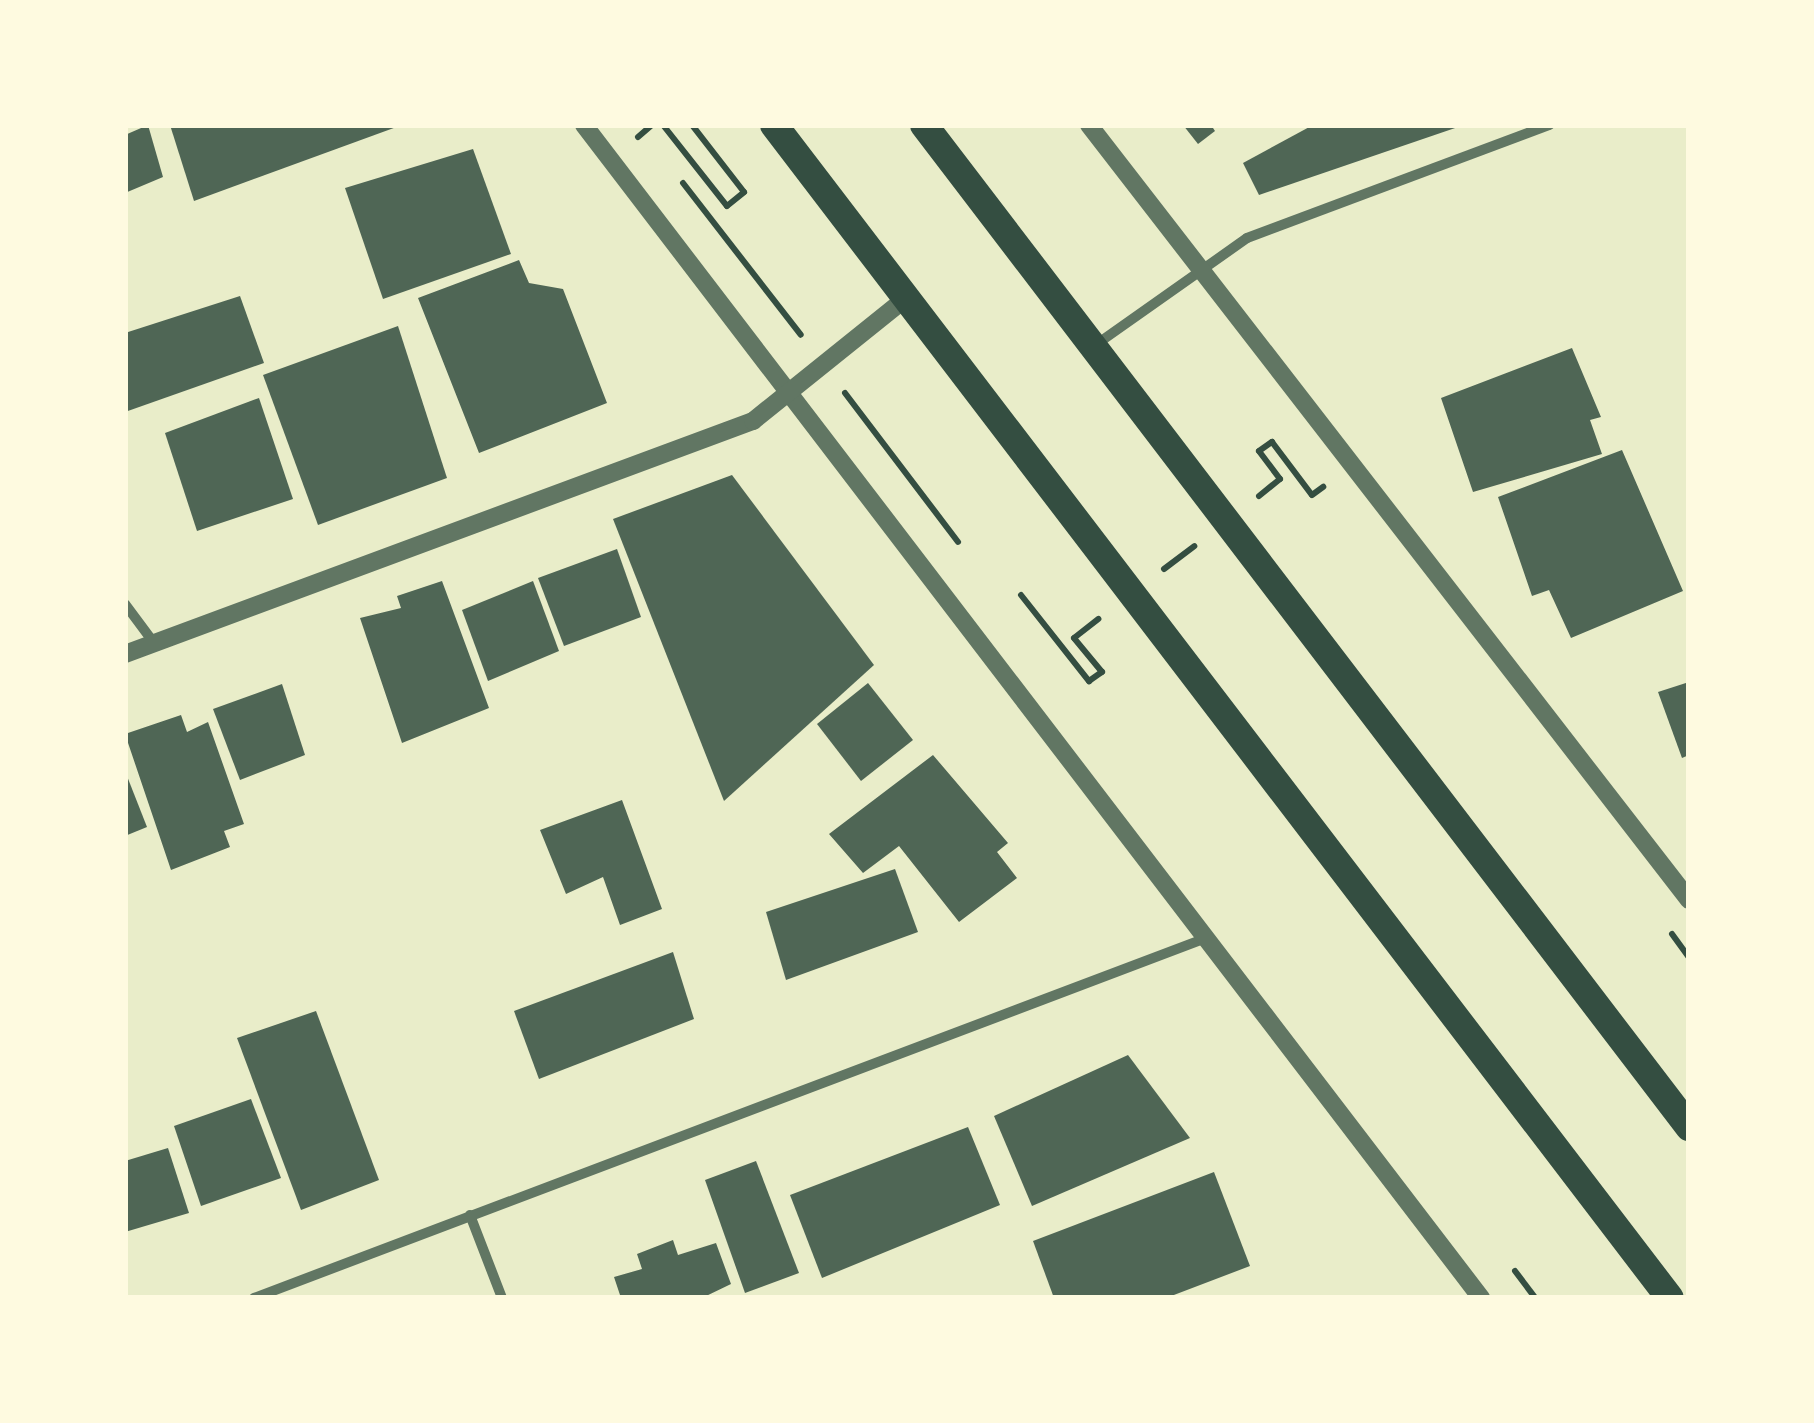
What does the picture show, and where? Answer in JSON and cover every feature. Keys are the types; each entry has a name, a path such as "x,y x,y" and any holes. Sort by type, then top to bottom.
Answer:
{"highway":[{"path":"774,125 1670,1298"},
{"path":"924,125 1689,1127"}],"street":[{"path":"584,125 1210,937 1481,1298"},
{"path":"1089,125 1689,900"},
{"path":"1093,346 1198,268 1246,238 1550,125"},
{"path":"125,654 753,421 786,388 906,298"},
{"path":"125,604 154,643"},
{"path":"254,1298 1210,937"},
{"path":"470,1215 502,1298"}],"path":[{"path":"638,125 655,147"},
{"path":"663,125 727,206 744,192 692,125"},
{"path":"678,176 793,325"},
{"path":"1249,504 1280,479 1259,451 1272,442 1312,495"},
{"path":"1154,577 1201,540"},
{"path":"1021,595 1089,681 1102,672 1074,638 1106,613"}],"building":[{"path":"148,125 163,177 125,193 125,135"},
{"path":"170,125 402,125 194,201"},
{"path":"1183,125 1211,125 1215,131 1198,144"},
{"path":"1313,125 1461,126 1259,195 1243,163"},
{"path":"473,149 511,254 383,299 345,188"},
{"path":"519,260 529,283 563,289 607,403 479,453 418,298"},
{"path":"240,296 264,363 125,412 125,333"},
{"path":"398,326 447,478 318,525 263,375"},
{"path":"1572,348 1601,417 1590,420 1602,454 1473,492 1441,398"},
{"path":"259,398 293,499 197,531 165,433"},
{"path":"1622,450 1683,591 1571,638 1549,590 1532,596 1498,497"},
{"path":"732,475 874,665 724,801 613,519"},
{"path":"617,549 641,617 564,646 538,578"},
{"path":"442,581 489,708 402,743 360,618 401,608 397,596"},
{"path":"533,581 559,651 488,681 462,610"},
{"path":"1689,682 1689,755 1682,758 1658,692"},
{"path":"868,683 913,740 861,781 817,724"},
{"path":"282,684 305,755 240,780 213,709"},
{"path":"181,715 187,732 208,722 244,824 224,831 230,847 171,870 125,734"},
{"path":"933,755 1008,843 997,852 1017,878 959,922 899,846 863,873 829,834"},
{"path":"125,771 147,827 125,836"},
{"path":"622,800 662,909 620,925 603,877 566,894 540,830"},
{"path":"895,869 918,932 786,980 766,912"},
{"path":"673,952 694,1019 539,1079 514,1011"},
{"path":"316,1011 379,1180 301,1210 237,1038"},
{"path":"1128,1055 1190,1138 1032,1206 994,1116"},
{"path":"251,1099 281,1178 201,1206 174,1126"},
{"path":"968,1127 1000,1205 822,1278 790,1195"},
{"path":"168,1148 189,1213 125,1232 125,1161"},
{"path":"756,1161 799,1273 745,1293 705,1180"},
{"path":"1214,1172 1250,1266 1166,1298 1054,1298 1033,1241"},
{"path":"673,1240 678,1255 716,1243 731,1284 702,1298 621,1298 614,1277 642,1269 637,1254"}]}
